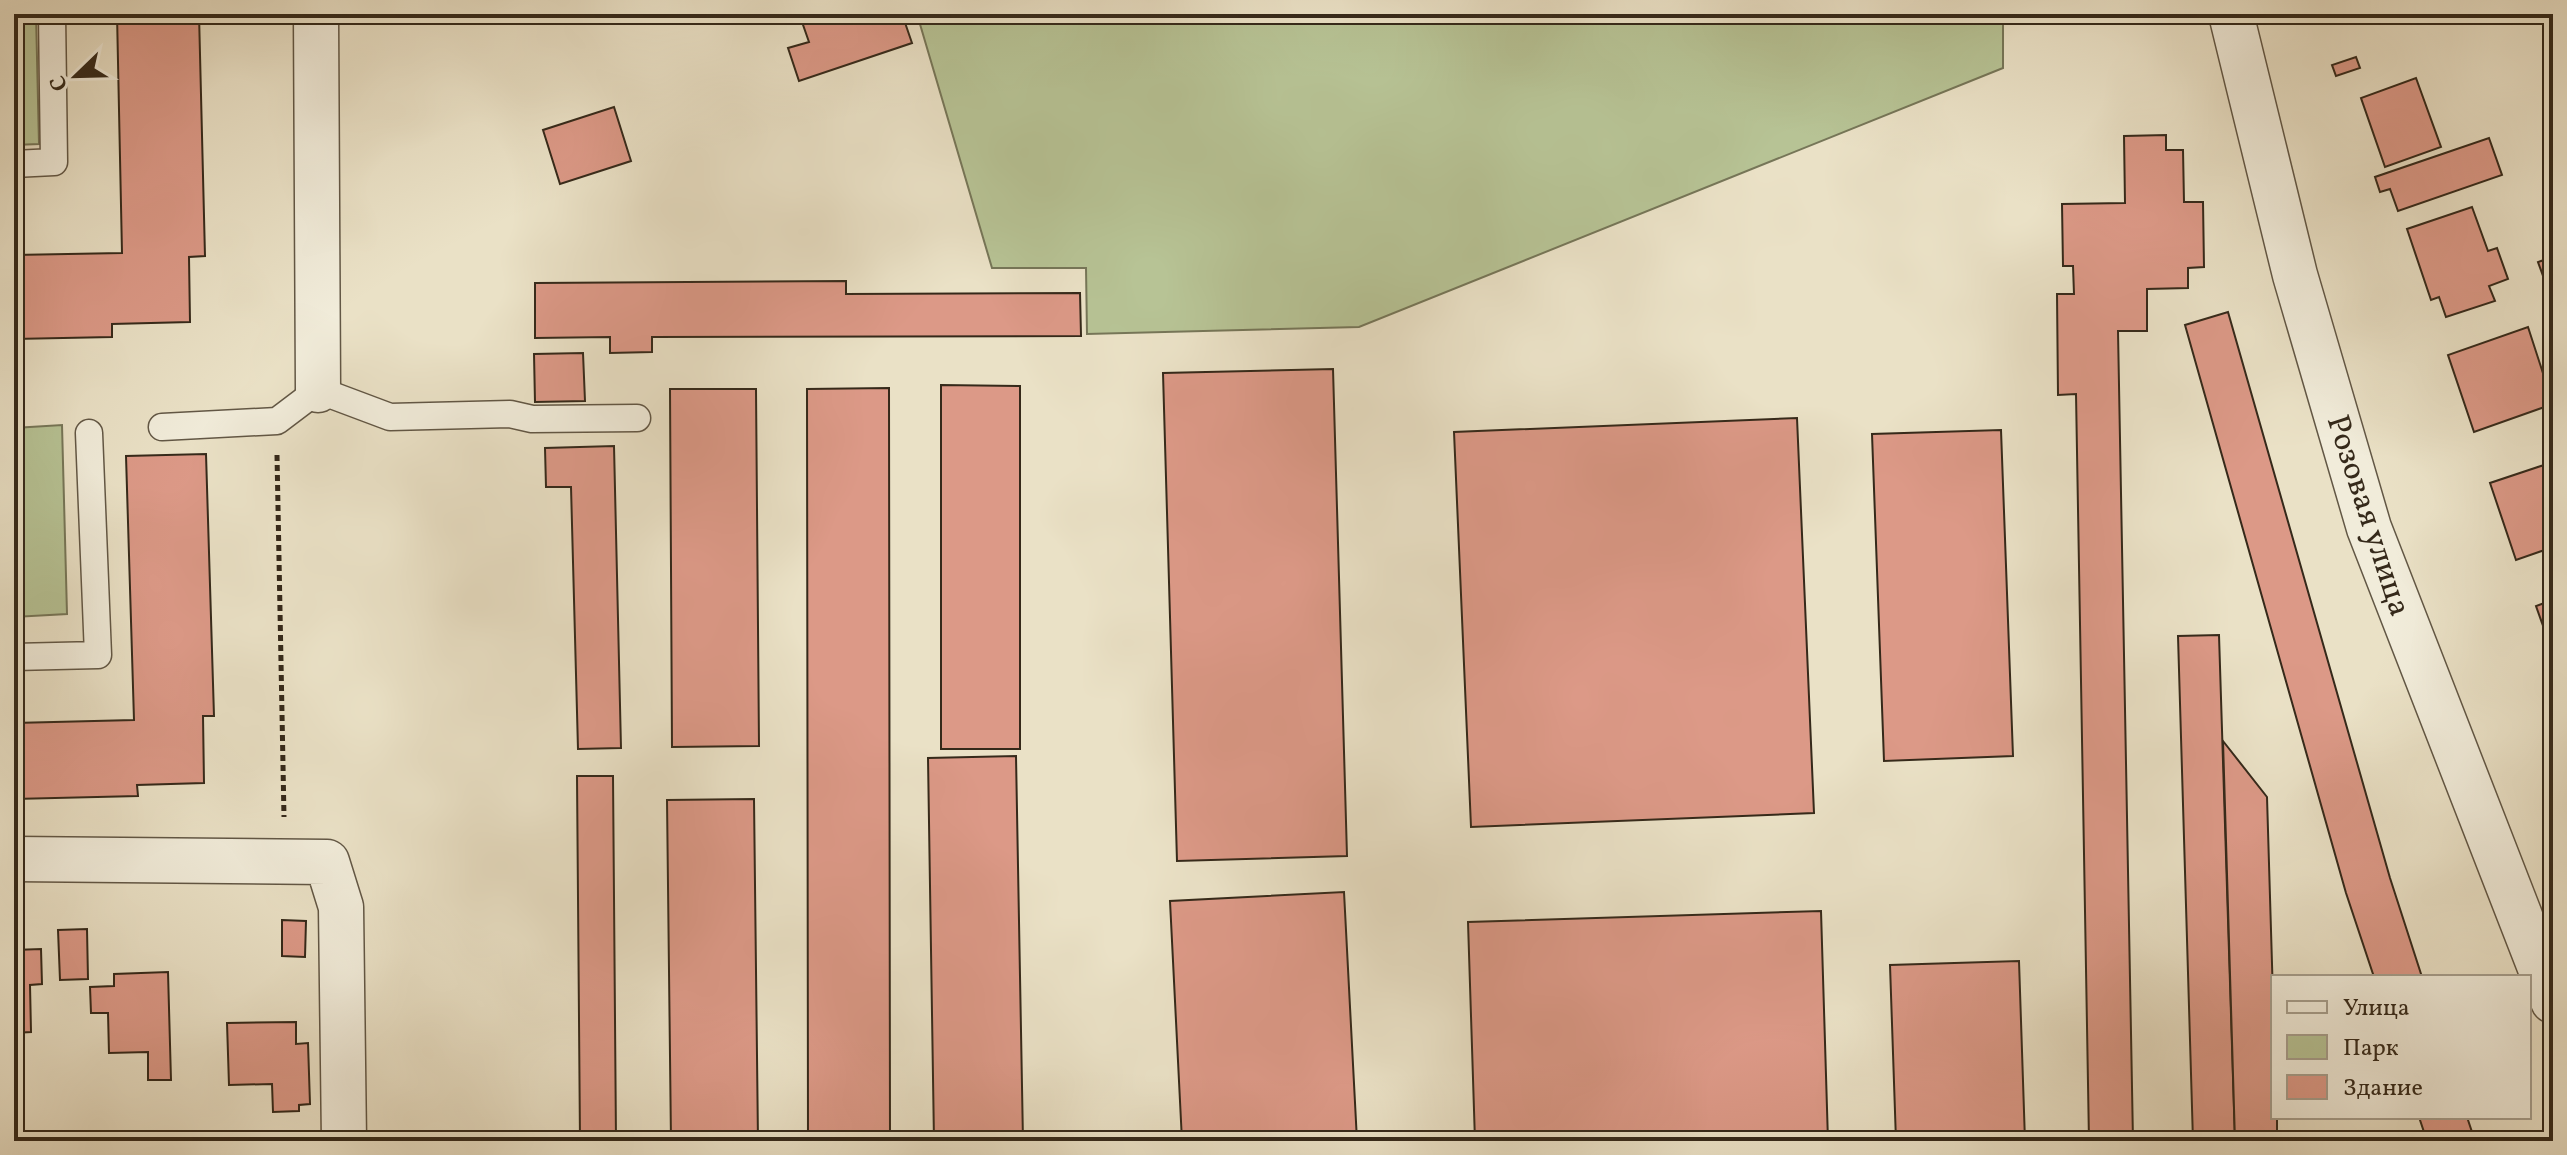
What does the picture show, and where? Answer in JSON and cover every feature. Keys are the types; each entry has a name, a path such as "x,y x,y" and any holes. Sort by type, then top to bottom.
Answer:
{"street":[{"path":"316,14 318,390"},
{"name":"Розовая улица","path":"2231,14 2295,275 2369,528 2553,1001"},
{"path":"14,859 306,862 341,907 344,1141"}],"lane":[{"path":"14,164 54,162 52,14"},
{"path":"162,427 277,421 318,390 390,417 510,414 532,419 637,418"},
{"path":"14,657 98,655 89,433"}],"path":[{"path":"277,421 306,862"}],"green space":[{"path":"14,14 36,14 39,144 14,145"},
{"path":"917,14 2003,14 2003,68 1359,327 1087,334 1086,268 992,268"},
{"path":"62,425 67,614 14,617 14,428"}],"building":[{"path":"117,14 199,14 205,256 189,257 190,322 112,324 112,337 14,339 14,255 122,253"},
{"path":"815,14 902,14 912,43 799,81 788,48 809,42 801,19"},
{"path":"2356,57 2360,68 2336,76 2332,65"},
{"path":"2416,78 2441,147 2385,167 2361,98"},
{"path":"614,107 631,161 560,184 543,130"},
{"path":"2166,135 2166,150 2183,150 2184,202 2203,202 2204,267 2188,268 2188,288 2147,289 2147,331 2118,331 2133,1141 2089,1141 2076,394 2058,395 2057,294 2074,294 2073,266 2063,266 2062,204 2125,203 2124,136"},
{"path":"2489,138 2502,175 2398,211 2390,189 2380,192 2375,177"},
{"path":"2472,207 2488,251 2497,248 2508,279 2489,286 2495,301 2446,317 2439,297 2431,300 2407,229"},
{"path":"2553,257 2553,297 2551,298 2538,262"},
{"path":"846,281 846,294 1080,293 1081,336 652,337 652,352 610,353 610,337 535,338 535,283"},
{"path":"2228,312 2390,878 2421,975 2373,975 2346,893 2185,325"},
{"path":"2528,327 2553,404 2474,432 2448,355"},
{"path":"583,353 585,401 535,402 534,354"},
{"path":"1333,369 1347,856 1177,861 1163,373"},
{"path":"941,385 1020,386 1020,749 941,749"},
{"path":"889,388 890,1141 808,1141 807,389"},
{"path":"670,389 756,389 759,746 672,747"},
{"path":"1797,418 1814,813 1471,827 1454,432"},
{"path":"2001,430 2013,756 1884,761 1872,434"},
{"path":"614,446 621,748 578,749 571,487 546,487 545,448"},
{"path":"206,454 214,716 203,716 204,783 137,785 138,796 14,799 14,723 134,720 126,456"},
{"path":"2553,462 2553,547 2516,560 2490,483"},
{"path":"2553,600 2553,654 2536,606"},
{"path":"2219,635 2235,1141 2193,1141 2178,636"},
{"path":"2223,741 2267,797 2272,975 2271,1119 2277,1119 2277,1141 2235,1141"},
{"path":"1016,756 1023,1141 934,1141 928,758"},
{"path":"577,776 613,776 616,1141 580,1141"},
{"path":"754,799 758,1141 671,1141 667,800"},
{"path":"1344,892 1357,1141 1182,1141 1170,901"},
{"path":"1821,911 1828,1141 1475,1141 1468,922"},
{"path":"282,920 306,921 305,957 282,956"},
{"path":"87,929 88,979 60,980 58,930"},
{"path":"41,949 42,984 30,985 31,1032 14,1033 14,950"},
{"path":"2019,961 2025,1141 1896,1141 1890,965"},
{"path":"168,972 171,1080 148,1080 148,1052 109,1053 108,1013 91,1013 90,987 114,986 114,974"},
{"path":"296,1022 296,1044 308,1043 310,1104 299,1105 299,1111 273,1112 272,1084 229,1085 227,1023"},
{"path":"2420,1119 2468,1119 2475,1141 2427,1141"}]}
